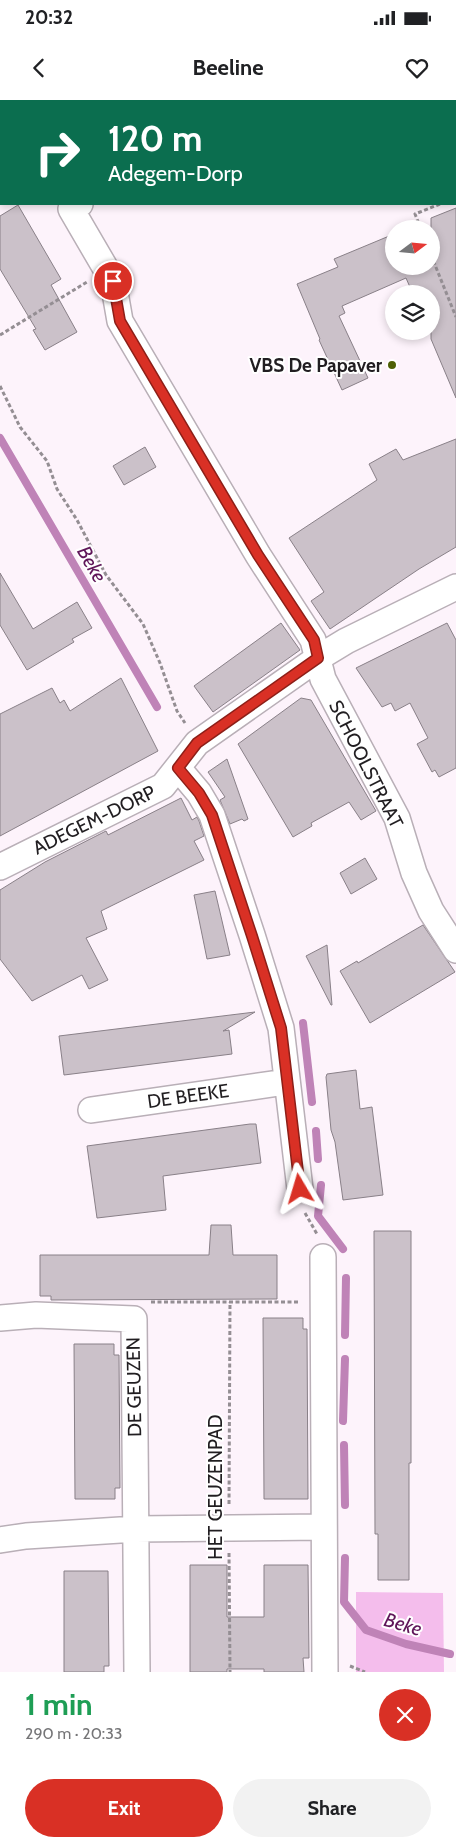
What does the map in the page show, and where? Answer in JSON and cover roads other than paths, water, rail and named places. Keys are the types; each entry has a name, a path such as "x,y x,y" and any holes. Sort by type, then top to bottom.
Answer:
{"street":[{"name":"SCHOOLSTRAAT","path":"78,205 70,209 113,281 120,321 258,555 314,640 324,680 397,818 414,873 431,911 456,950"},
{"name":"ADEGEM-DORP","path":"0,867 163,786 197,743 318,658 346,641 456,587"},
{"path":"178,768 199,793 212,815 281,1028 300,1189"},
{"name":"DE BEEKE","path":"91,1110 286,1082"},
{"path":"322,1257 325,1672"},
{"name":"DE GEUZEN","path":"0,1318 36,1315 134,1319 137,1672"},
{"path":"0,1540 26,1536 136,1529 324,1527"}],"waterway":[{"name":"Beke","path":"0,438 157,707"},
{"name":"Beke","path":"303,1023 312,1102"},
{"name":"Beke","path":"316,1131 318,1159"},
{"name":"Beke","path":"321,1185 318,1216 343,1249"},
{"name":"Beke","path":"345,1335 346,1278"},
{"name":"Beke","path":"343,1421 345,1359"},
{"name":"Beke","path":"344,1445 345,1505"},
{"name":"Beke","path":"345,1558 344,1602 366,1630 406,1644 450,1654"}],"place":[{"name":"VBS De Papaver","path":"392,365"}]}
